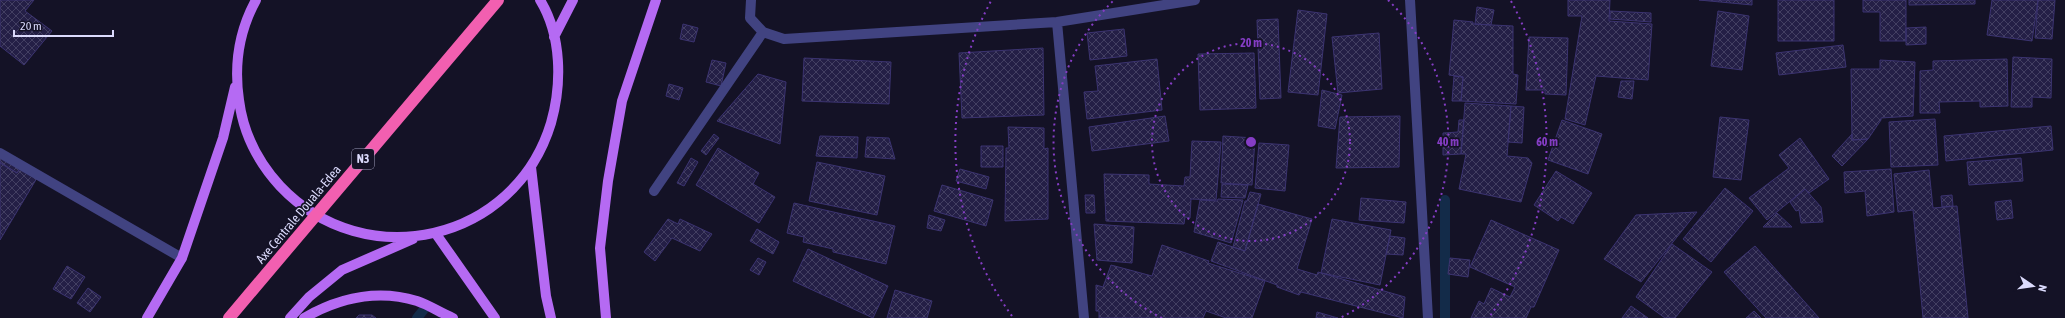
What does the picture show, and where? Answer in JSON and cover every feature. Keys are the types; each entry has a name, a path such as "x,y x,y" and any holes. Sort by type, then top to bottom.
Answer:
{"highway":[{"name":"Axe Centrale Douala-Edea","path":"229,318 498,0"}],"main road":[{"path":"147,318 182,258 223,138 236,81 239,47 248,14 256,0"},
{"path":"236,81 241,114 252,146 270,175 293,200 321,219 352,232 386,238 436,234 463,224 489,209 512,190 531,167 546,137 556,105 559,71 554,37 540,0"},
{"path":"554,37 573,0"},
{"path":"606,318 600,248 608,181 622,101 656,0"},
{"path":"531,167 546,296 551,318"},
{"path":"436,234 496,318"},
{"path":"290,318 309,297 342,270 419,236"},
{"path":"304,318 324,306 357,296 390,296 417,301 453,318"}],"street":[{"path":"751,0 750,18 763,32 784,39 1057,22 1195,0"},
{"path":"1410,0 1428,318"},
{"path":"1057,22 1084,318"},
{"path":"654,191 763,32"},
{"path":"0,153 182,258"}],"building":[{"path":"0,0 34,0 25,11 52,31 24,65 0,46"},
{"path":"1568,0 1610,0 1609,21 1652,24 1648,80 1596,76 1585,125 1565,119 1582,16 1568,16"},
{"path":"1699,0 1752,0 1752,5"},
{"path":"1778,0 1834,0 1834,41 1778,41"},
{"path":"1863,0 1906,0 1906,41 1880,41 1880,12 1863,12"},
{"path":"1909,0 1975,0 1975,4 1909,5"},
{"path":"1992,0 2038,0 2032,41 1987,35"},
{"path":"2038,0 2055,0 2052,39 2035,38"},
{"path":"1477,7 1494,10 1491,25 1475,24"},
{"path":"1298,10 1327,14 1318,95 1288,92"},
{"path":"1610,11 1651,13 1651,22 1610,19"},
{"path":"1718,11 1749,16 1742,70 1711,66"},
{"path":"1278,19 1281,98 1260,99 1257,20"},
{"path":"1454,20 1473,22 1473,24 1513,26 1513,74 1518,75 1516,104 1461,101 1463,77 1449,75"},
{"path":"683,24 698,28 694,42 680,39"},
{"path":"1926,27 1926,44 1906,45 1906,28"},
{"path":"1124,29 1127,56 1090,60 1087,33"},
{"path":"1379,33 1382,89 1338,93 1332,37"},
{"path":"1529,37 1568,38 1566,95 1545,94 1545,90 1526,90"},
{"path":"1843,45 1846,67 1779,75 1776,53"},
{"path":"1043,48 1044,115 962,118 959,53"},
{"path":"1254,53 1256,108 1200,110 1198,54"},
{"path":"2013,57 2052,59 2051,98 2032,97 2032,107 2011,107"},
{"path":"804,58 891,62 889,104 802,101"},
{"path":"1157,59 1162,110 1087,119 1084,92 1098,91 1095,66"},
{"path":"2007,59 2008,106 1980,107 1980,101 1939,102 1940,113 1920,113 1920,71 1933,70 1933,61"},
{"path":"712,60 726,63 721,86 706,82"},
{"path":"1880,60 1915,62 1913,116 1881,118 1868,139 1852,140 1851,69 1880,69"},
{"path":"758,74 786,82 780,144 717,121"},
{"path":"1454,76 1463,77 1461,101 1452,101"},
{"path":"1621,81 1634,81 1632,99 1618,97"},
{"path":"669,84 683,88 679,100 666,96"},
{"path":"1322,90 1342,95 1335,129 1318,126"},
{"path":"1465,103 1511,106 1507,156 1528,158 1532,163 1521,202 1459,189 1466,154 1461,154"},
{"path":"1511,106 1524,107 1522,143 1508,142"},
{"path":"1165,116 1169,141 1092,151 1089,127"},
{"path":"1400,116 1399,167 1336,168 1340,117"},
{"path":"1720,117 1749,120 1741,180 1713,177"},
{"path":"1935,119 1938,165 1891,167 1889,122"},
{"path":"1459,120 1464,120 1461,154 1443,155 1443,133 1458,132"},
{"path":"1562,120 1602,134 1588,174 1548,160"},
{"path":"2051,126 2053,150 1946,161 1944,136"},
{"path":"1008,127 1044,128 1044,149 1048,148 1048,219 1005,221 1006,148 1009,148"},
{"path":"714,134 719,138 706,155 701,151"},
{"path":"1852,134 1852,140 1868,139 1842,166 1832,156"},
{"path":"820,136 858,137 857,158 816,156"},
{"path":"1223,136 1255,138 1252,185 1221,183"},
{"path":"867,137 889,138 895,159 865,157"},
{"path":"1800,138 1829,179 1809,193 1805,189 1767,220 1749,198 1789,168 1779,155"},
{"path":"1192,141 1221,142 1216,200 1191,199 1190,218 1185,217 1184,224 1106,221 1104,174 1149,175 1149,184 1184,186 1185,177 1190,177"},
{"path":"1259,143 1289,145 1285,191 1255,188"},
{"path":"981,146 1003,146 1003,167 981,167"},
{"path":"718,148 759,173 753,184 775,197 759,223 696,185"},
{"path":"0,155 21,167 17,173 0,163"},
{"path":"691,158 698,162 684,186 677,183"},
{"path":"2021,158 2023,181 1969,185 1967,162"},
{"path":"0,162 17,173 21,167 37,178 0,240"},
{"path":"817,162 885,176 877,215 809,201"},
{"path":"960,169 989,177 986,189 956,181"},
{"path":"1891,169 1894,212 1867,216 1865,191 1845,193 1844,172"},
{"path":"1929,170 1933,208 1957,206 1968,318 1923,318 1913,210 1898,212 1894,174"},
{"path":"1556,171 1592,193 1573,224 1561,217 1558,221 1534,205"},
{"path":"1222,184 1248,185 1245,198 1221,197"},
{"path":"942,185 993,200 986,226 934,211"},
{"path":"1725,188 1753,211 1711,262 1683,239"},
{"path":"1805,189 1821,207 1823,222 1801,223 1799,210 1796,211 1790,202"},
{"path":"1250,192 1261,194 1245,251 1233,247 1245,201 1247,201"},
{"path":"1085,195 1094,195 1095,213 1086,213"},
{"path":"1952,195 1953,206 1942,207 1941,196"},
{"path":"1361,198 1406,202 1404,223 1359,220"},
{"path":"1218,199 1243,200 1231,243 1194,232 1200,200 1217,201"},
{"path":"2011,200 2013,218 1997,220 1995,202"},
{"path":"794,203 895,226 886,264 833,252 833,249 803,242 804,237 787,233"},
{"path":"1258,204 1312,219 1297,269 1317,275 1318,272 1405,297 1403,318 1301,292 1299,295 1277,287 1277,285 1211,261 1218,242 1245,251"},
{"path":"1697,212 1641,282 1604,259 1636,215"},
{"path":"1777,213 1792,227 1763,227"},
{"path":"929,215 945,220 941,231 927,228"},
{"path":"668,219 678,224 680,219 712,234 700,251 672,238 655,261 644,252"},
{"path":"1332,219 1391,230 1380,285 1321,273"},
{"path":"1491,220 1559,250 1534,307 1531,307 1526,318 1471,318 1479,301 1484,304 1491,288 1510,297 1515,287 1470,267"},
{"path":"1094,224 1134,227 1132,263 1097,260"},
{"path":"757,229 779,242 773,254 750,241"},
{"path":"1390,236 1405,238 1403,255 1386,254"},
{"path":"1672,244 1712,272 1675,318 1665,318 1636,297"},
{"path":"1162,245 1209,261 1208,263 1265,281 1252,318 1226,318 1206,311 1203,318 1099,318 1099,311 1096,311 1096,285 1103,287 1111,265 1152,276"},
{"path":"1755,246 1819,318 1766,318 1724,272"},
{"path":"808,249 888,286 873,318 793,281"},
{"path":"758,258 766,262 759,275 750,270"},
{"path":"1450,258 1470,260 1468,277 1448,274"},
{"path":"67,266 85,277 71,299 53,289"},
{"path":"88,288 101,297 90,312 77,303"},
{"path":"895,290 932,301 927,318 887,318"},
{"path":"1631,306 1648,318 1622,318"},
{"path":"1754,311 1761,318 1746,318"},
{"path":"1317,312 1338,318 1316,318"},
{"path":"359,315 372,315 376,318 356,318"}],"waterway":[{"path":"1445,200 1445,318"},
{"path":"417,318 425,308"}]}
